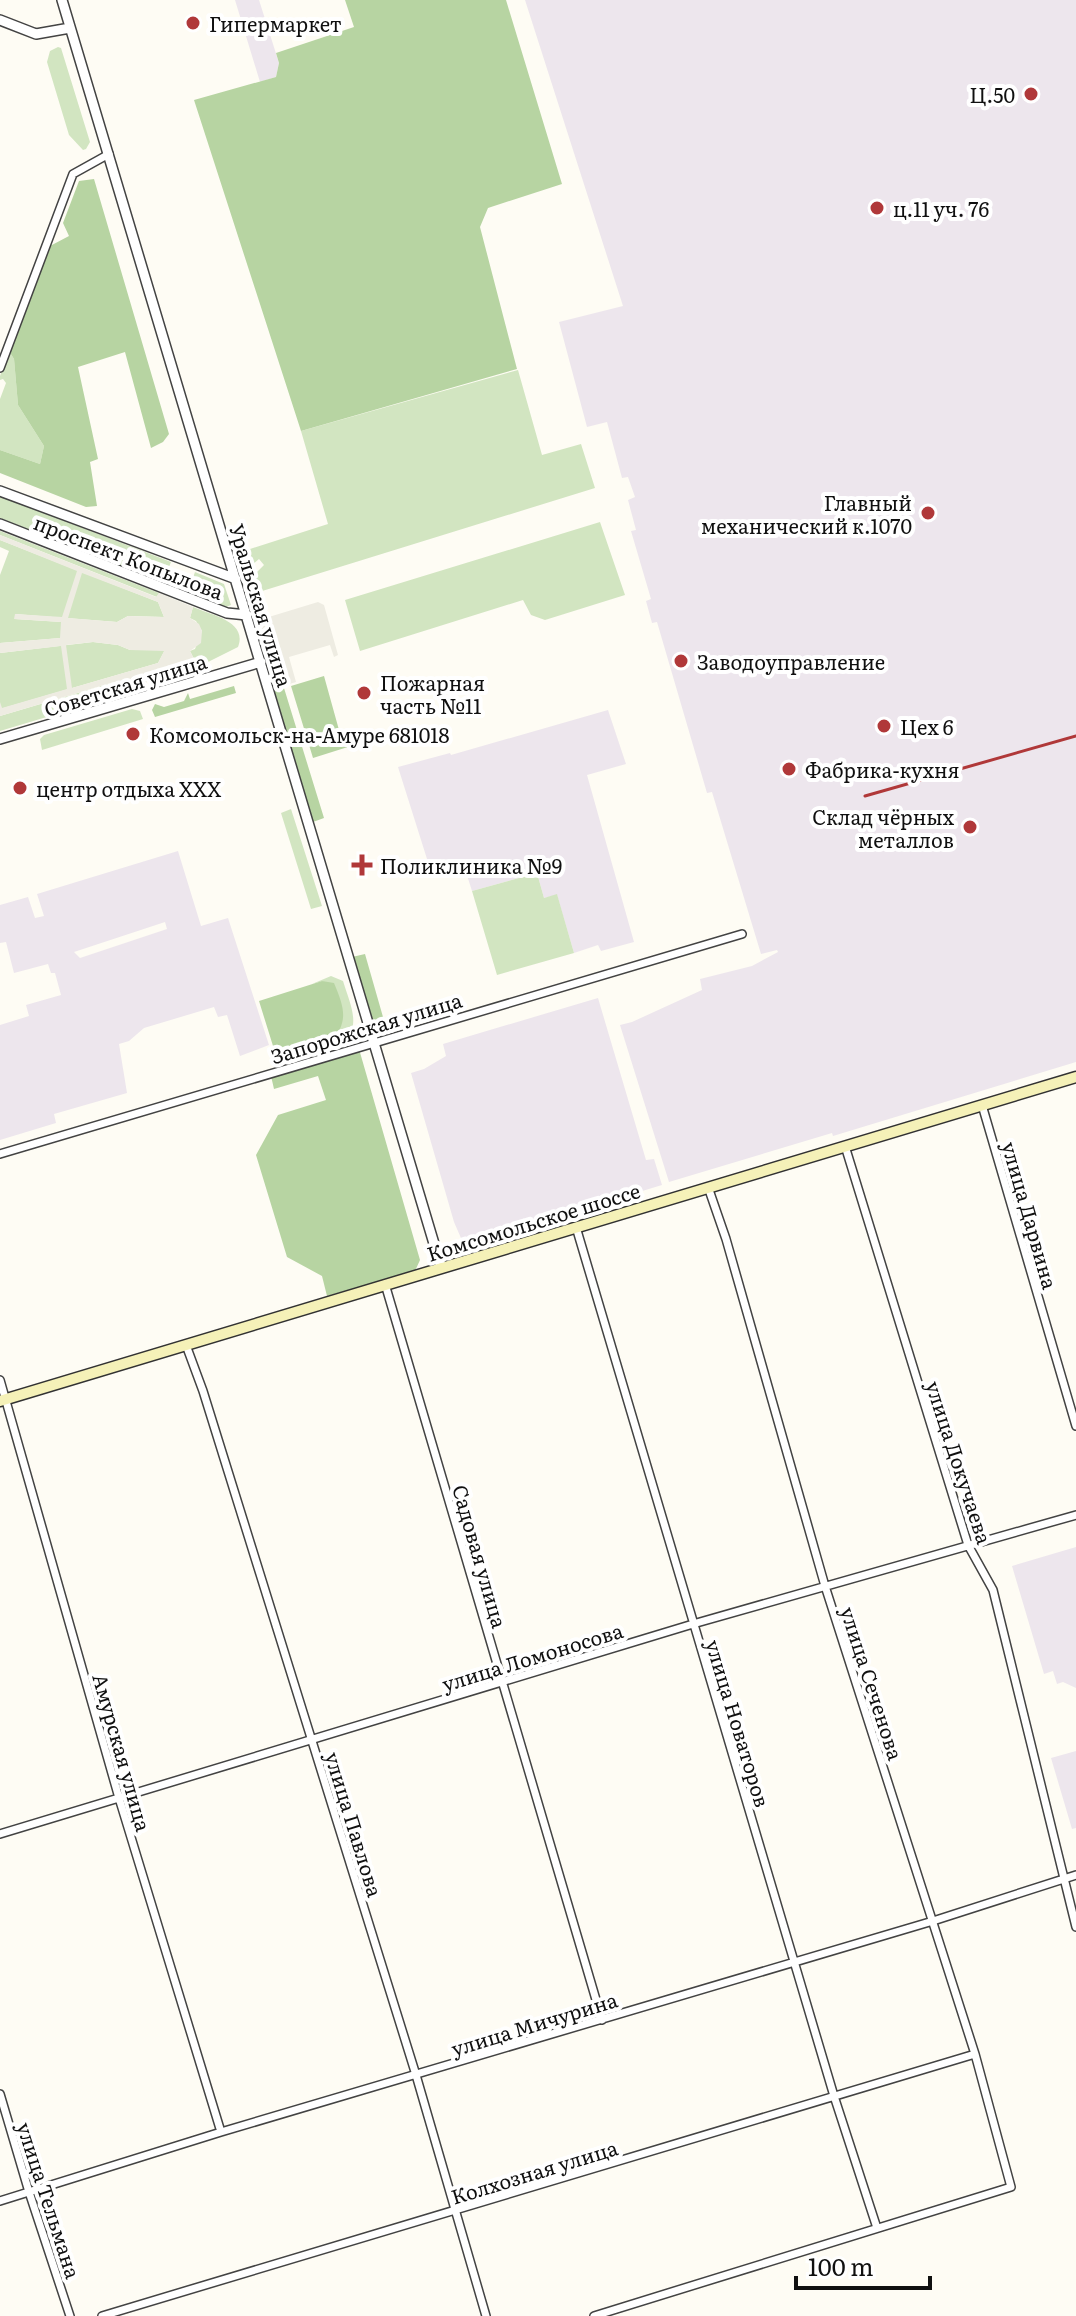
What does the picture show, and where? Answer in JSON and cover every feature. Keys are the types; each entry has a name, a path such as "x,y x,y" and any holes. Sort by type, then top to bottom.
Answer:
{"main road":[{"name":"Комсомольское шоссе","path":"3,1400 1076,1077"}],"street":[{"name":"Уральская улица","path":"62,0 441,1267"},
{"path":"0,20 36,34 70,28"},
{"path":"0,368 73,174 109,154"},
{"name":"проспект Копылова","path":"0,491 236,579"},
{"name":"проспект Копылова","path":"0,524 227,613 247,615"},
{"name":"Советская улица","path":"0,739 261,662"},
{"name":"Запорожская улица","path":"0,1154 742,934"},
{"name":"улица Дарвина","path":"982,1105 1076,1426"},
{"name":"улица Докучаева","path":"845,1146 968,1545 993,1590 1076,1927"},
{"name":"улица Сеченова","path":"708,1187 726,1239 825,1586 975,2054 1011,2187 877,2228"},
{"name":"улица Новаторов","path":"576,1227 834,2096 877,2228"},
{"name":"Садовая улица","path":"385,1284 602,2020"},
{"name":"улица Павлова","path":"186,1345 208,1406 416,2075 486,2316"},
{"name":"Амурская улица","path":"0,1380 3,1400 119,1798 221,2132"},
{"name":"улица Ломоносова","path":"0,1834 693,1624 1076,1515"},
{"name":"улица Мичурина","path":"0,2201 221,2132 933,1921 1076,1875"},
{"name":"Колхозная улица","path":"102,2316 975,2054"},
{"name":"улица Тельмана","path":"0,2094 70,2316"},
{"path":"594,2316 877,2228"}],"shaded area":[{"path":"235,0 259,0 279,63 276,77 260,82"},
{"path":"525,0 1076,0 1076,1062 669,1182 620,1025 702,990 700,979 752,966 778,952 761,954 712,792 707,793 657,622 652,623 646,601 651,599 631,531 636,530 628,500 635,497 628,477 622,478 607,422 587,427 559,322 623,306"},
{"path":"0,535 156,597 159,593 193,607 190,618 199,624 202,631 201,643 190,651 198,667 117,691 114,682 0,716 0,702 2,708 67,689 61,646 0,653 0,643 60,638 61,622 14,619 15,614 62,617 77,571 0,540","holes":["82,573 158,602 164,617 128,616 117,622 68,618","93,642 130,650 164,651 158,663 72,688 66,645"]},
{"path":"318,602 324,605 338,655 334,657 330,645 289,657 296,682 276,688 257,625 259,620"},
{"path":"608,710 626,764 587,775 634,942 601,951 598,945 574,953 557,895 544,898 537,873 472,891 465,869 433,878 398,767"},
{"path":"178,851 201,926 228,918 269,1045 240,1056 227,1015 218,1017 214,1007 144,1028 129,1041 119,1044 127,1093 54,1114 56,1123 0,1140 0,1025 29,1016 26,1005 61,995 55,973 51,973 48,964 14,973 6,942 0,943 0,905 28,897 35,918 44,916 37,894","holes":["165,922 167,929 80,958 74,952"]},
{"path":"598,998 646,1160 654,1159 662,1185 464,1245 454,1222 411,1073 446,1056 443,1044"},
{"path":"1076,1547 1076,1688 1063,1682 1057,1684 1053,1671 1044,1674 1012,1566"},
{"path":"1076,1751 1076,1828 1072,1829 1051,1758"}],"green space":[{"path":"345,0 506,0 562,184 488,208 480,227 517,369 301,431 194,100 276,77 279,63 276,53 354,27"},
{"path":"61,48 90,142 83,150 69,135 47,62 50,51"},
{"path":"94,179 169,434 163,442 151,448 125,352 78,367 98,459 90,462 97,506 86,507 0,473 0,450 40,464 44,446 18,405 14,359 9,351 50,246 69,236 63,223 79,181"},
{"path":"9,351 14,359 18,405 44,446 40,464 0,450 0,399 6,383 0,380 0,376"},
{"path":"518,370 542,455 581,444 595,488 259,592 254,575 264,565 259,559 252,565 247,550 328,524 301,431"},
{"path":"0,496 171,562 163,582 0,518"},
{"path":"600,522 625,595 545,620 531,615 523,600 360,651 345,600"},
{"path":"0,531 159,593 157,597 0,535"},
{"path":"0,540 158,602 164,617 128,616 117,622 15,614 15,619 62,622 61,638 0,643 0,575 9,551 0,547"},
{"path":"195,572 224,584 231,605 226,607 188,591"},
{"path":"193,607 226,620 238,631 240,638 238,647 198,667 190,651 195,649 202,631 190,618"},
{"path":"93,642 130,650 165,650 158,663 0,709 0,653"},
{"path":"324,676 339,730 346,733 351,746 313,758 291,686"},
{"path":"115,682 117,691 0,731 0,716"},
{"path":"234,686 236,693 155,717 152,710 155,704 164,707 184,701 188,693 190,699"},
{"path":"284,688 324,818 313,822 273,692"},
{"path":"132,709 140,711 143,719 42,750 40,739 44,735"},
{"path":"291,809 322,906 311,909 281,813"},
{"path":"537,873 544,898 557,894 574,953 497,975 472,891"},
{"path":"365,954 387,1031 371,1023 352,957"},
{"path":"331,976 343,981 353,1020 348,1036 329,1047 336,1037 323,981 312,984"},
{"path":"322,981 334,983 338,993 343,1009 339,1030 329,1047 278,1062 259,1001"},
{"path":"359,1049 420,1260 415,1271 327,1296 322,1276 287,1257 256,1155 278,1115 326,1100 318,1076 274,1089 271,1076"}],"railway":[{"path":"865,796 1076,736"}],"place":[{"name":"Гипермаркет","path":"193,23"},
{"name":"Ц.50","path":"1031,94"},
{"name":"ц.11 уч. 76","path":"877,208"},
{"name":"Главный механический к.1070","path":"928,513"},
{"name":"Заводоуправление","path":"681,661"},
{"name":"Пожарная часть №11","path":"364,693"},
{"name":"Цех 6","path":"884,726"},
{"name":"Комсомольск-на-Амуре 681018","path":"133,734"},
{"name":"Фабрика-кухня","path":"789,769"},
{"name":"центр отдыха ХХХ","path":"20,788"},
{"name":"Склад чёрных металлов","path":"970,827"},
{"name":"Поликлиника №9","path":"362,865"}]}
